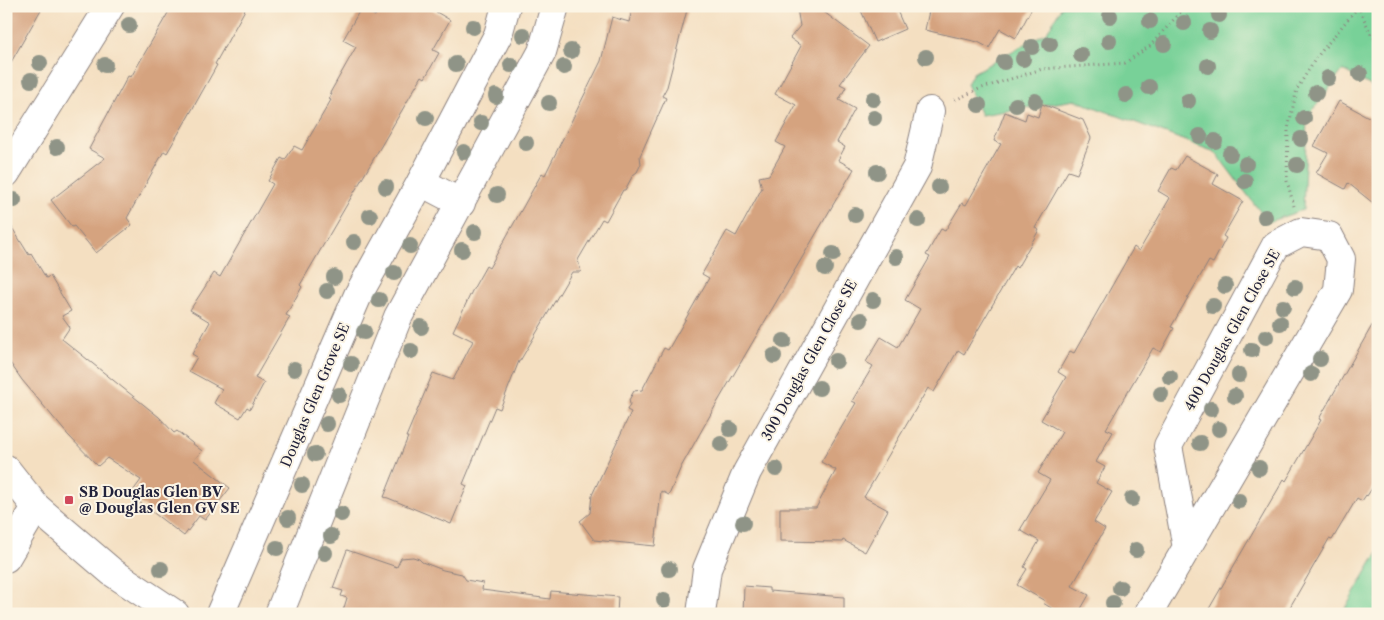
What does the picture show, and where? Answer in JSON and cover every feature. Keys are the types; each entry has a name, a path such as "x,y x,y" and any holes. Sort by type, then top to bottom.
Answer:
{"street":[{"path":"6,173 110,6"},
{"name":"Douglas Glen Grove SE","path":"220,614 358,295 421,182 498,35 506,6"},
{"path":"279,614 398,317 542,52 555,6"},
{"name":"300 Douglas Glen Close SE","path":"701,614 707,570 747,472 917,167 930,111"},
{"path":"421,182 461,203"},
{"path":"1148,614 1338,290 1341,260 1329,236 1301,232"},
{"name":"400 Douglas Glen Close SE","path":"1187,548 1168,446 1276,245 1301,232"},
{"path":"6,469 36,508 112,572 175,614"},
{"path":"6,558 36,508"}],"path":[{"path":"930,111 979,89 1042,69 1125,63 1150,46 1186,6"},
{"path":"1301,232 1287,181 1288,129 1297,89 1314,61 1358,6 1371,34 1378,43"}],"green space":[{"path":"1062,6 1378,6 1378,90 1343,70 1307,118 1303,210 1268,222 1215,152 1075,100 981,115 967,84 973,73 1047,32"},
{"path":"1378,552 1378,614 1342,614"}],"building":[{"path":"6,6 43,6 6,71"},
{"path":"172,6 247,6 188,117 167,153 164,151 127,218 132,225 96,253 51,200 105,158 89,149 128,76 131,77"},
{"path":"381,6 426,6 450,20 433,50 439,53 425,78 422,76 300,285 302,287 286,315 290,317 255,378 264,383 250,409 247,407 240,418 214,403 222,389 189,371 197,357 192,354 210,322 190,310 214,273 220,277 273,184 268,181 281,158 285,160 294,146 302,150 331,100 329,99 332,94 330,93 356,47 343,40 361,8 375,16"},
{"path":"633,6 688,6 667,87 662,96 666,98 640,156 641,164 637,172 633,175 625,190 623,190 606,221 602,219 578,260 581,272 572,272 519,361 500,409 495,407 463,484 467,486 451,524 384,497 408,437 406,437 433,373 453,380 473,341 453,331 472,291 486,266 489,268 542,173 545,175 601,61 612,17 629,22"},
{"path":"816,6 869,46 840,84 846,87 839,100 855,109 837,142 845,147 838,160 854,169 717,403 681,467 669,495 661,491 655,546 594,540 580,521 590,513 592,495 631,412 627,410 630,404 629,400 634,391 642,390 664,348 668,350 709,278 702,274 727,231 736,236 762,188 759,177 769,175 785,147 776,142 796,105 775,94 801,46 790,38 800,26 797,8"},
{"path":"859,6 895,6 905,29 875,42"},
{"path":"930,6 1033,6 1016,38 1000,29 989,48 978,42 925,30"},
{"path":"1339,101 1378,122 1378,207 1348,183 1345,189 1316,173 1328,153 1314,146"},
{"path":"1042,104 1083,120 1091,138 1077,174 1068,171 1035,228 1039,230 1017,268 1015,266 964,354 958,350 934,392 928,388 864,497 888,510 865,552 843,540 842,542 780,541 780,508 816,508 836,470 821,462 856,403 852,401 873,366 866,362 881,337 898,347 920,309 905,300 930,257 926,255 941,229 945,231 962,203 966,205 1001,144 994,141 1005,112 1025,120 1027,113 1038,117"},
{"path":"1185,156 1218,174 1213,184 1243,201 1223,236 1226,238 1213,263 1209,261 1171,327 1174,328 1161,352 1153,348 1106,429 1113,432 1096,462 1105,467 1096,483 1112,492 1094,522 1105,529 1072,586 1089,595 1078,614 1061,614 1043,603 1045,601 1017,585 1027,569 1024,567 1039,541 1020,530 1050,480 1038,473 1062,432 1041,420 1066,377 1058,372 1070,351 1074,353 1134,247 1139,251 1170,198 1158,191 1171,168 1176,170"},
{"path":"6,218 46,278 50,276 71,311 62,316 70,327 62,339 159,417 174,433 177,431 202,451 194,460 230,488 205,520 199,516 184,536 130,495 141,480 107,458 98,466 68,435 22,380 6,357"},
{"path":"1378,315 1378,479 1362,501 1357,498 1332,540 1329,539 1286,614 1206,614 1284,479 1286,481"},
{"path":"347,550 397,567 401,558 413,557 443,570 462,574 466,580 483,583 482,590 550,599 551,591 618,597 617,614 342,614 347,598 341,596 343,591 333,588"},
{"path":"744,586 769,588 769,591 844,597 844,614 743,614"}],"place":[{"name":"SB Douglas Glen BV @ Douglas Glen GV SE","path":"69,500"}]}
